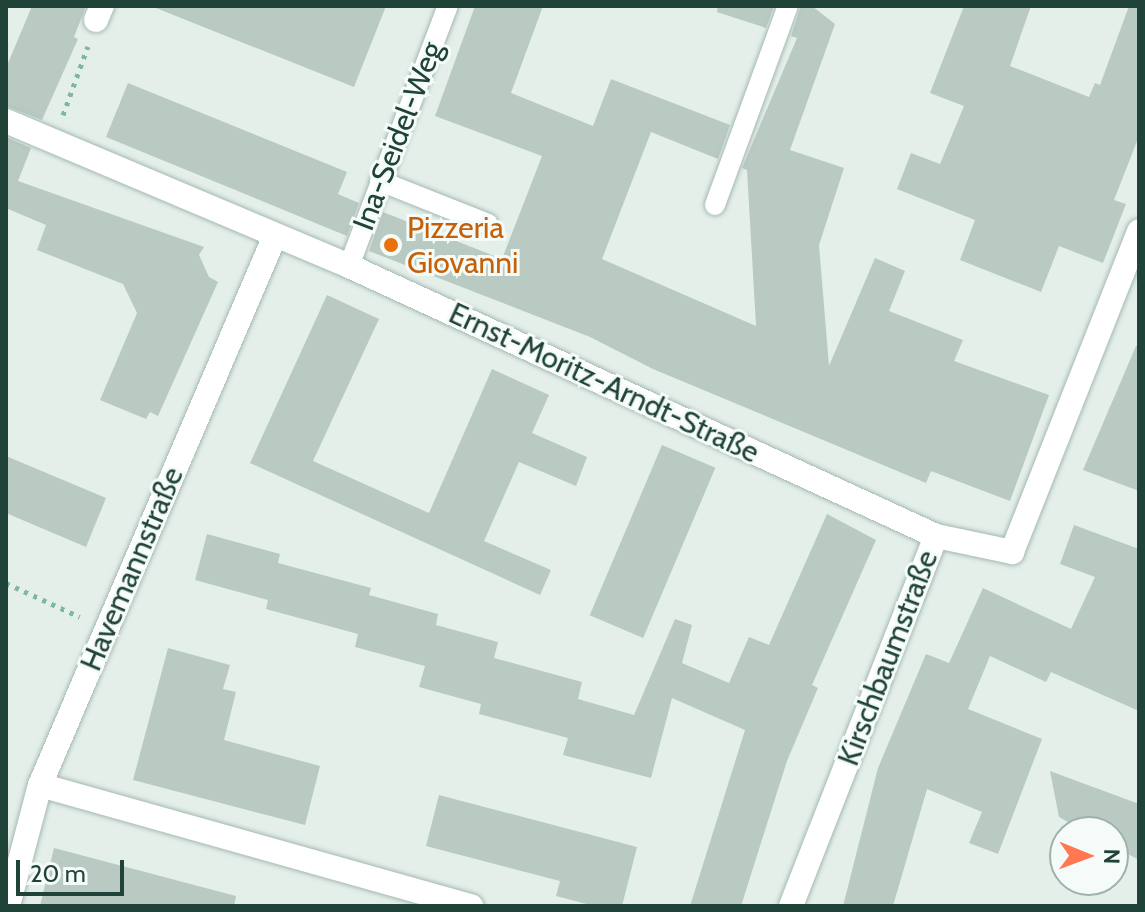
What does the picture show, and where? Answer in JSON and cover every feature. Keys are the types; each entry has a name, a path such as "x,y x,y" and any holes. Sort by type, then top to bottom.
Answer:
{"street":[{"name":"Ernst-Moritz-Arndt-Straße","path":"6,121 52,138 274,238 349,266 936,536"},
{"name":"Kirschbaumstraße","path":"791,906 936,536 1012,552 1139,231"},
{"name":"Havemannstraße","path":"8,906 40,785 274,238"},
{"path":"40,785 471,906"}],"lane":[{"name":"Ina-Seidel-Weg","path":"349,266 448,6"},
{"path":"715,205 788,6"},
{"path":"380,181 488,224"}],"path":[{"path":"52,138 99,13"},
{"path":"6,583 107,629"}],"building":[{"path":"32,6 86,6 74,37 78,39 42,120 6,106 6,68"},
{"path":"151,6 386,6 354,87"},
{"path":"475,6 543,6 511,93 593,126 611,79 730,125 718,159 651,132 602,259 756,326 747,170 742,168 797,38 791,36 801,6 812,6 835,24 790,150 844,168 819,245 829,366 875,258 905,271 889,311 963,340 954,361 1049,395 1010,501 931,471 926,483 653,369 590,337 369,251 383,212 502,259 542,156 435,116"},
{"path":"718,6 774,6 766,28 717,12"},
{"path":"964,6 1031,6 1010,66 1089,97 1095,83 1100,85 1129,6 1139,6 1139,136 1114,200 1126,204 1103,263 1059,246 1041,292 960,260 975,220 897,189 911,153 940,164 964,106 930,93"},
{"path":"128,83 347,172 338,194 359,203 347,236 106,137"},
{"path":"6,137 31,148 18,181 204,247 199,255 209,277 218,282 158,416 150,412 146,419 100,400 137,313 123,284 37,250 46,225 6,208"},
{"path":"327,295 379,319 313,461 429,513 492,369 549,395 532,433 587,457 576,486 519,462 484,541 551,570 540,595 250,463"},
{"path":"1136,346 1139,346 1139,491 1083,470"},
{"path":"662,445 715,468 643,638 590,615"},
{"path":"6,456 106,498 86,547 6,513"},
{"path":"827,514 876,540 812,685 818,688 787,761 741,906 690,906 745,730 672,698 651,778 563,755 568,738 479,714 481,704 419,687 425,666 355,647 358,634 266,609 268,600 195,580 207,534 280,554 278,563 371,588 369,595 438,614 436,625 498,642 494,658 582,682 578,699 634,715 675,619 692,625 682,663 729,683 749,637 769,645"},
{"path":"1074,525 1139,549 1139,711 1051,672 1046,682 990,656 968,709 1042,739 998,854 969,843 982,812 927,789 893,906 843,906 878,768 926,654 949,663 983,588 1071,629 1095,577 1060,564"},
{"path":"168,648 230,665 223,689 236,692 224,740 320,766 305,825 133,780"},
{"path":"1050,771 1139,804 1139,860 1129,855 1129,816 1059,816"},
{"path":"439,795 637,847 622,906 594,906 556,896 560,881 426,846"},
{"path":"54,848 236,896 234,906 40,906"}],"place":[{"name":"Pizzeria Giovanni","path":"391,245"}]}
